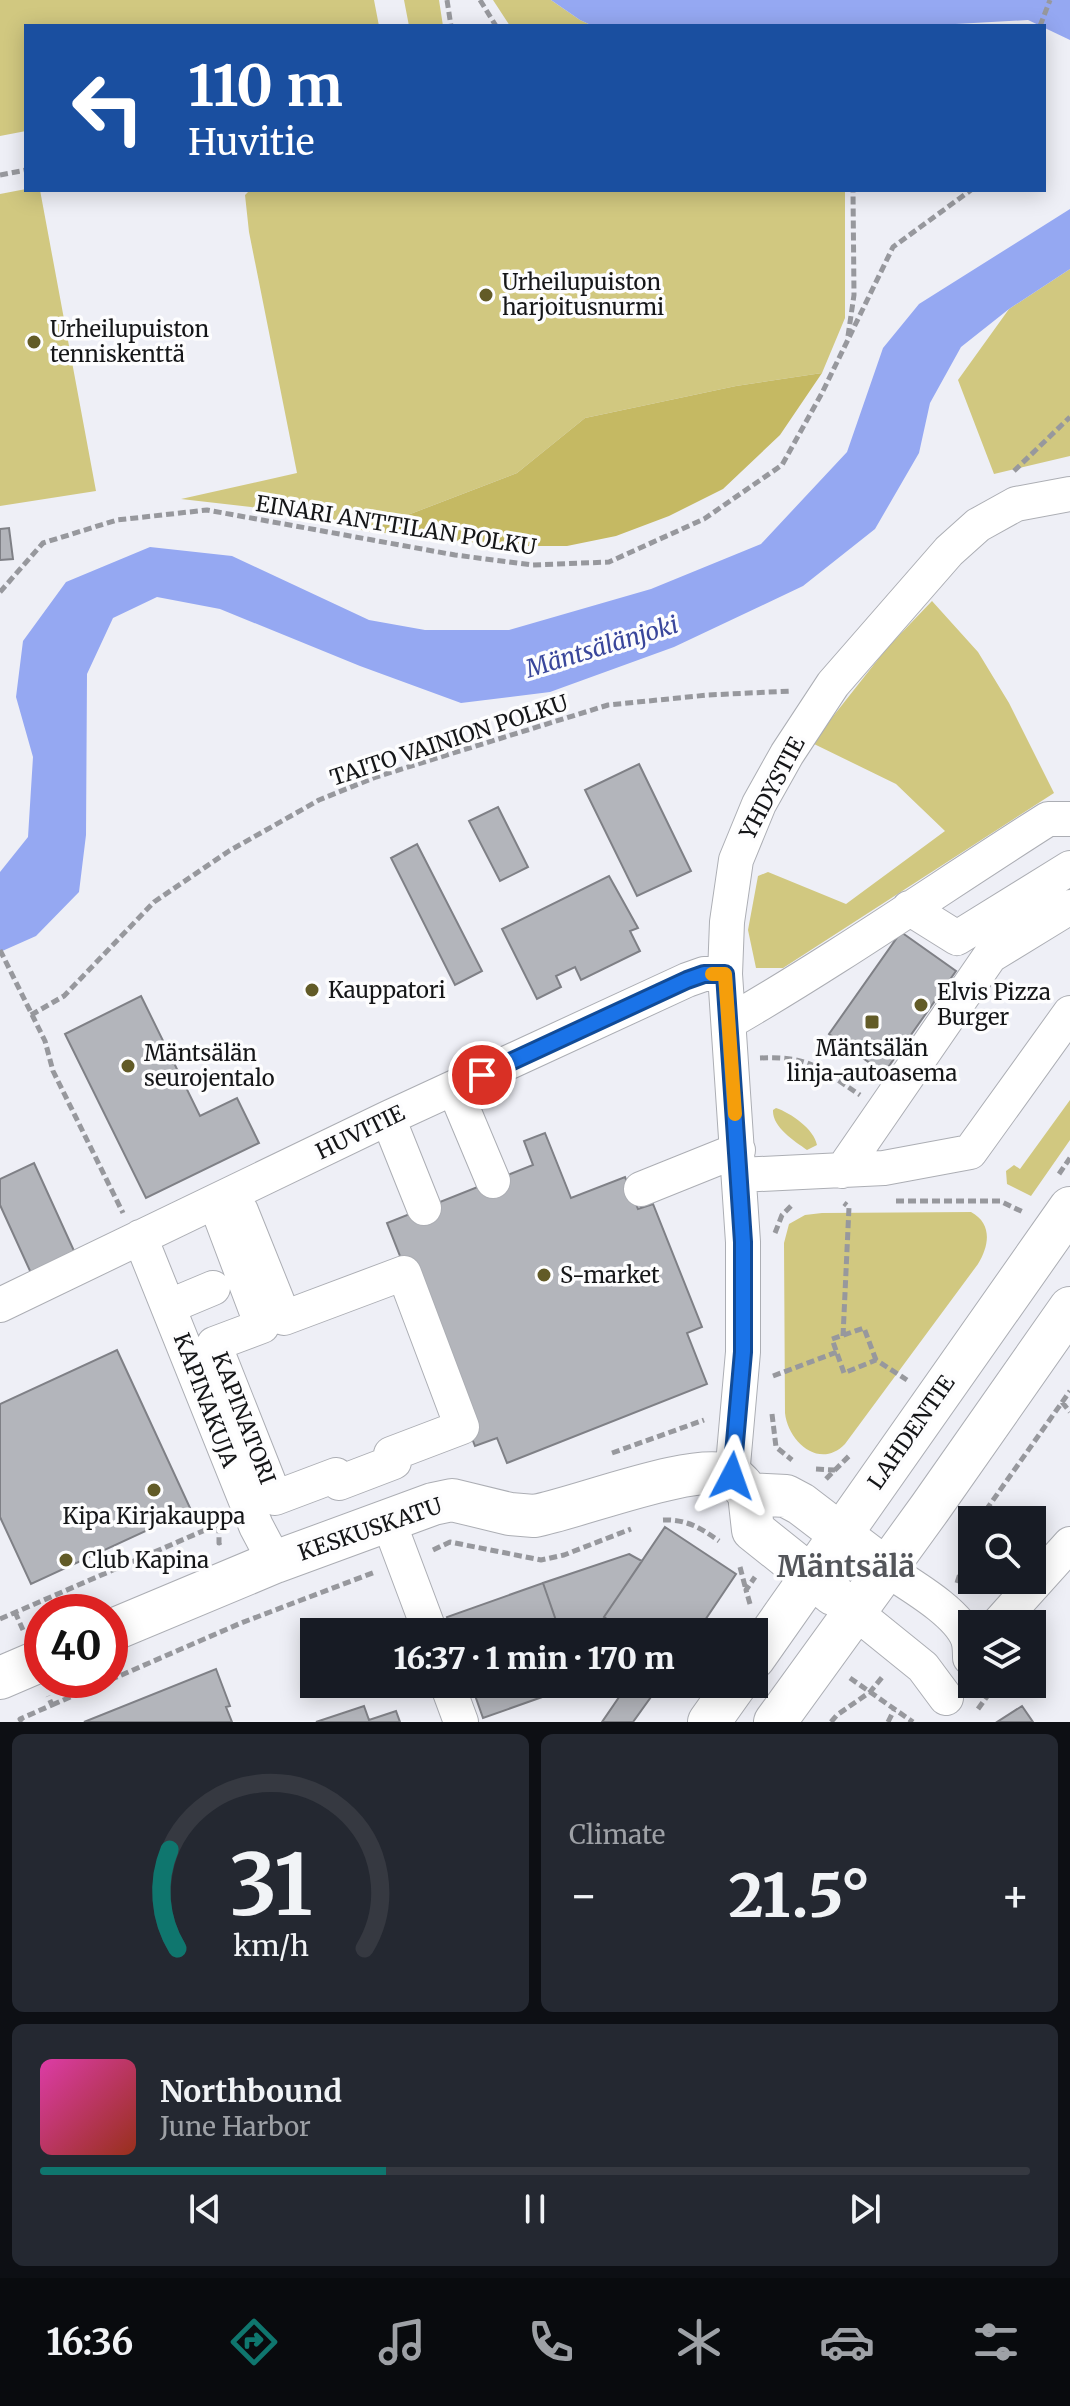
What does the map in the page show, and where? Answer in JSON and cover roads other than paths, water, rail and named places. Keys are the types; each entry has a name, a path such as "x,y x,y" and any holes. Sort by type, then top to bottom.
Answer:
{"main road":[{"name":"LAHDENTIE","path":"768,1638 1070,1208"},
{"path":"775,1722 1070,1308"},
{"name":"KESKUSKATU","path":"128,1621 266,1544 388,1520 433,1504 452,1500 510,1514 534,1516 678,1477 705,1473 741,1485"},
{"path":"741,1485 786,1496 886,1569"},
{"name":"YHDYSTIE","path":"741,1485 753,1530 855,1612"},
{"path":"0,1678 24,1677"},
{"path":"709,1722 726,1698"}],"street":[{"name":"YHDYSTIE","path":"741,1485 743,1242 725,974 727,922 736,860 759,804 787,754 833,684 949,551 978,525 1016,504 1070,494"},
{"path":"729,1022 810,975 1048,819 1070,819"},
{"path":"909,908 957,938 1070,868"},
{"path":"848,1186 990,956 1070,907"},
{"name":"HUVITIE","path":"0,1305 379,1114 454,1088 687,980 704,974 725,974"},
{"path":"641,1189 739,1163 848,1186 884,1168 970,1152 1070,1013"},
{"path":"454,1088 493,1181"},
{"path":"379,1114 424,1208"},
{"name":"KAPINATORI","path":"241,1211 284,1318 404,1273 462,1427 391,1454 394,1462 367,1473 339,1483 336,1475 275,1498 214,1344 262,1326 222,1220 241,1211"},
{"name":"KAPINAKUJA","path":"134,1240 170,1306 266,1544"},
{"path":"170,1306 213,1288"},
{"path":"388,1520 425,1618"},
{"path":"1011,1610 1070,1544"},
{"path":"886,1569 941,1607 958,1623"},
{"path":"855,1612 923,1667 938,1710"},
{"path":"938,1710 958,1678"},
{"path":"452,1698 461,1722"}],"water":[{"path":"551,0 1070,0 1070,40 1046,29 1046,24 1028,20 956,24 589,24"},
{"name":"Mäntsälänjoki","path":"1070,209 1070,269 1009,309 961,347 930,403 919,453 875,529 803,586 674,647 550,692 461,703 220,609 157,597 113,618 87,674 86,835 79,892 36,936 0,952 0,872 28,837 33,757 16,697 23,641 66,582 150,547 232,556 369,620 425,630 509,630 651,589 761,544 847,452 883,348 919,304"}],"place":[{"name":"Urheilupuiston harjoitusnurmi","path":"486,295"},
{"name":"Urheilupuiston tenniskenttä","path":"34,342"},
{"name":"Kauppatori","path":"312,990"},
{"name":"Elvis Pizza Burger","path":"921,1005"},
{"name":"Mäntsälän linja-autoasema","path":"872,1022"},
{"name":"Mäntsälän seurojentalo","path":"128,1066"},
{"name":"S-market","path":"544,1275"},
{"name":"Kipa Kirjakauppa","path":"154,1490"},
{"name":"Club Kapina","path":"66,1560"}],"district":[{"name":"Mäntsälä","path":"846,1567"}]}
